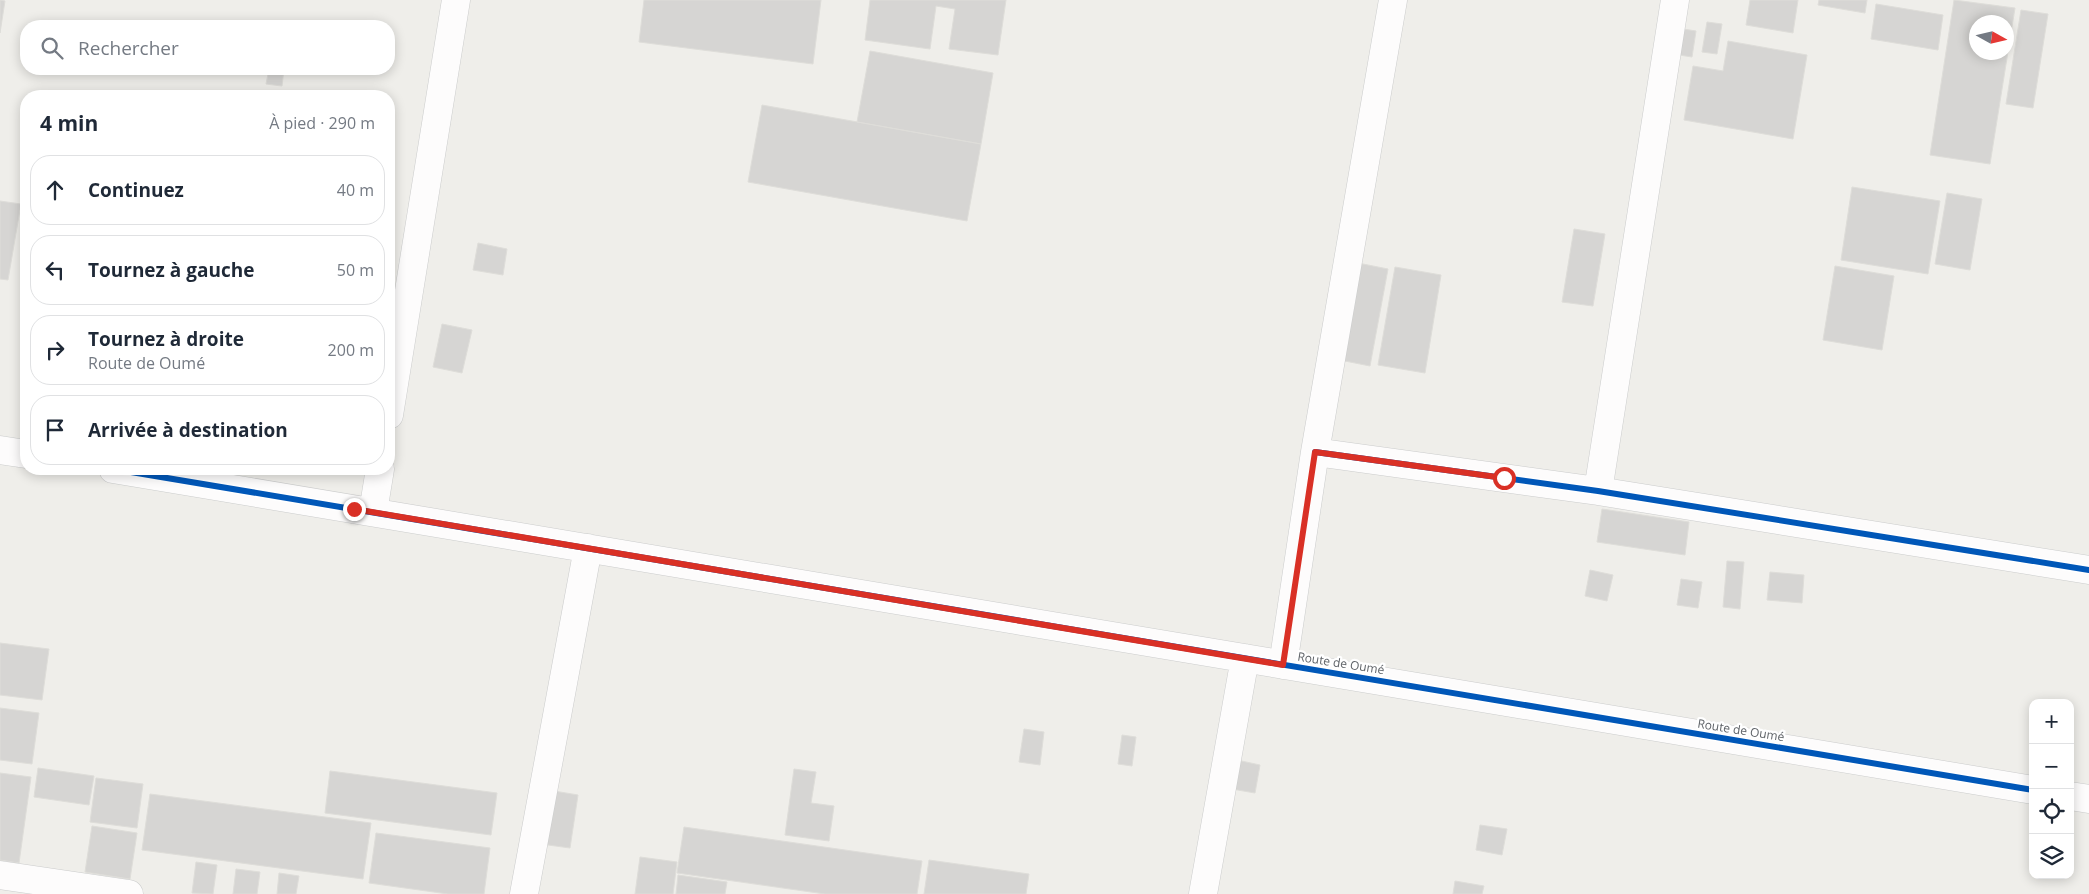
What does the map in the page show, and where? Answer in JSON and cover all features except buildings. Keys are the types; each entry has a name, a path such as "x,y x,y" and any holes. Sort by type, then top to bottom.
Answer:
{"street":[{"path":"395,379 456,0"},
{"path":"1283,665 1315,452 1393,0"},
{"path":"1598,491 1675,0"},
{"path":"0,450 20,453"},
{"path":"1315,452 1598,491 2089,570"},
{"name":"Route de Oumé","path":"149,475 2029,789"},
{"path":"373,512 379,475"},
{"path":"524,894 588,548"},
{"path":"1203,894 1245,658"},
{"path":"2074,797 2089,800"},
{"path":"0,875 129,894"}],"cycle path":[{"path":"1315,452 1598,491 2089,570"},
{"path":"149,475 2029,789"}],"route":[{"path":"354,509 1283,665 1315,452 1504,478"}]}
